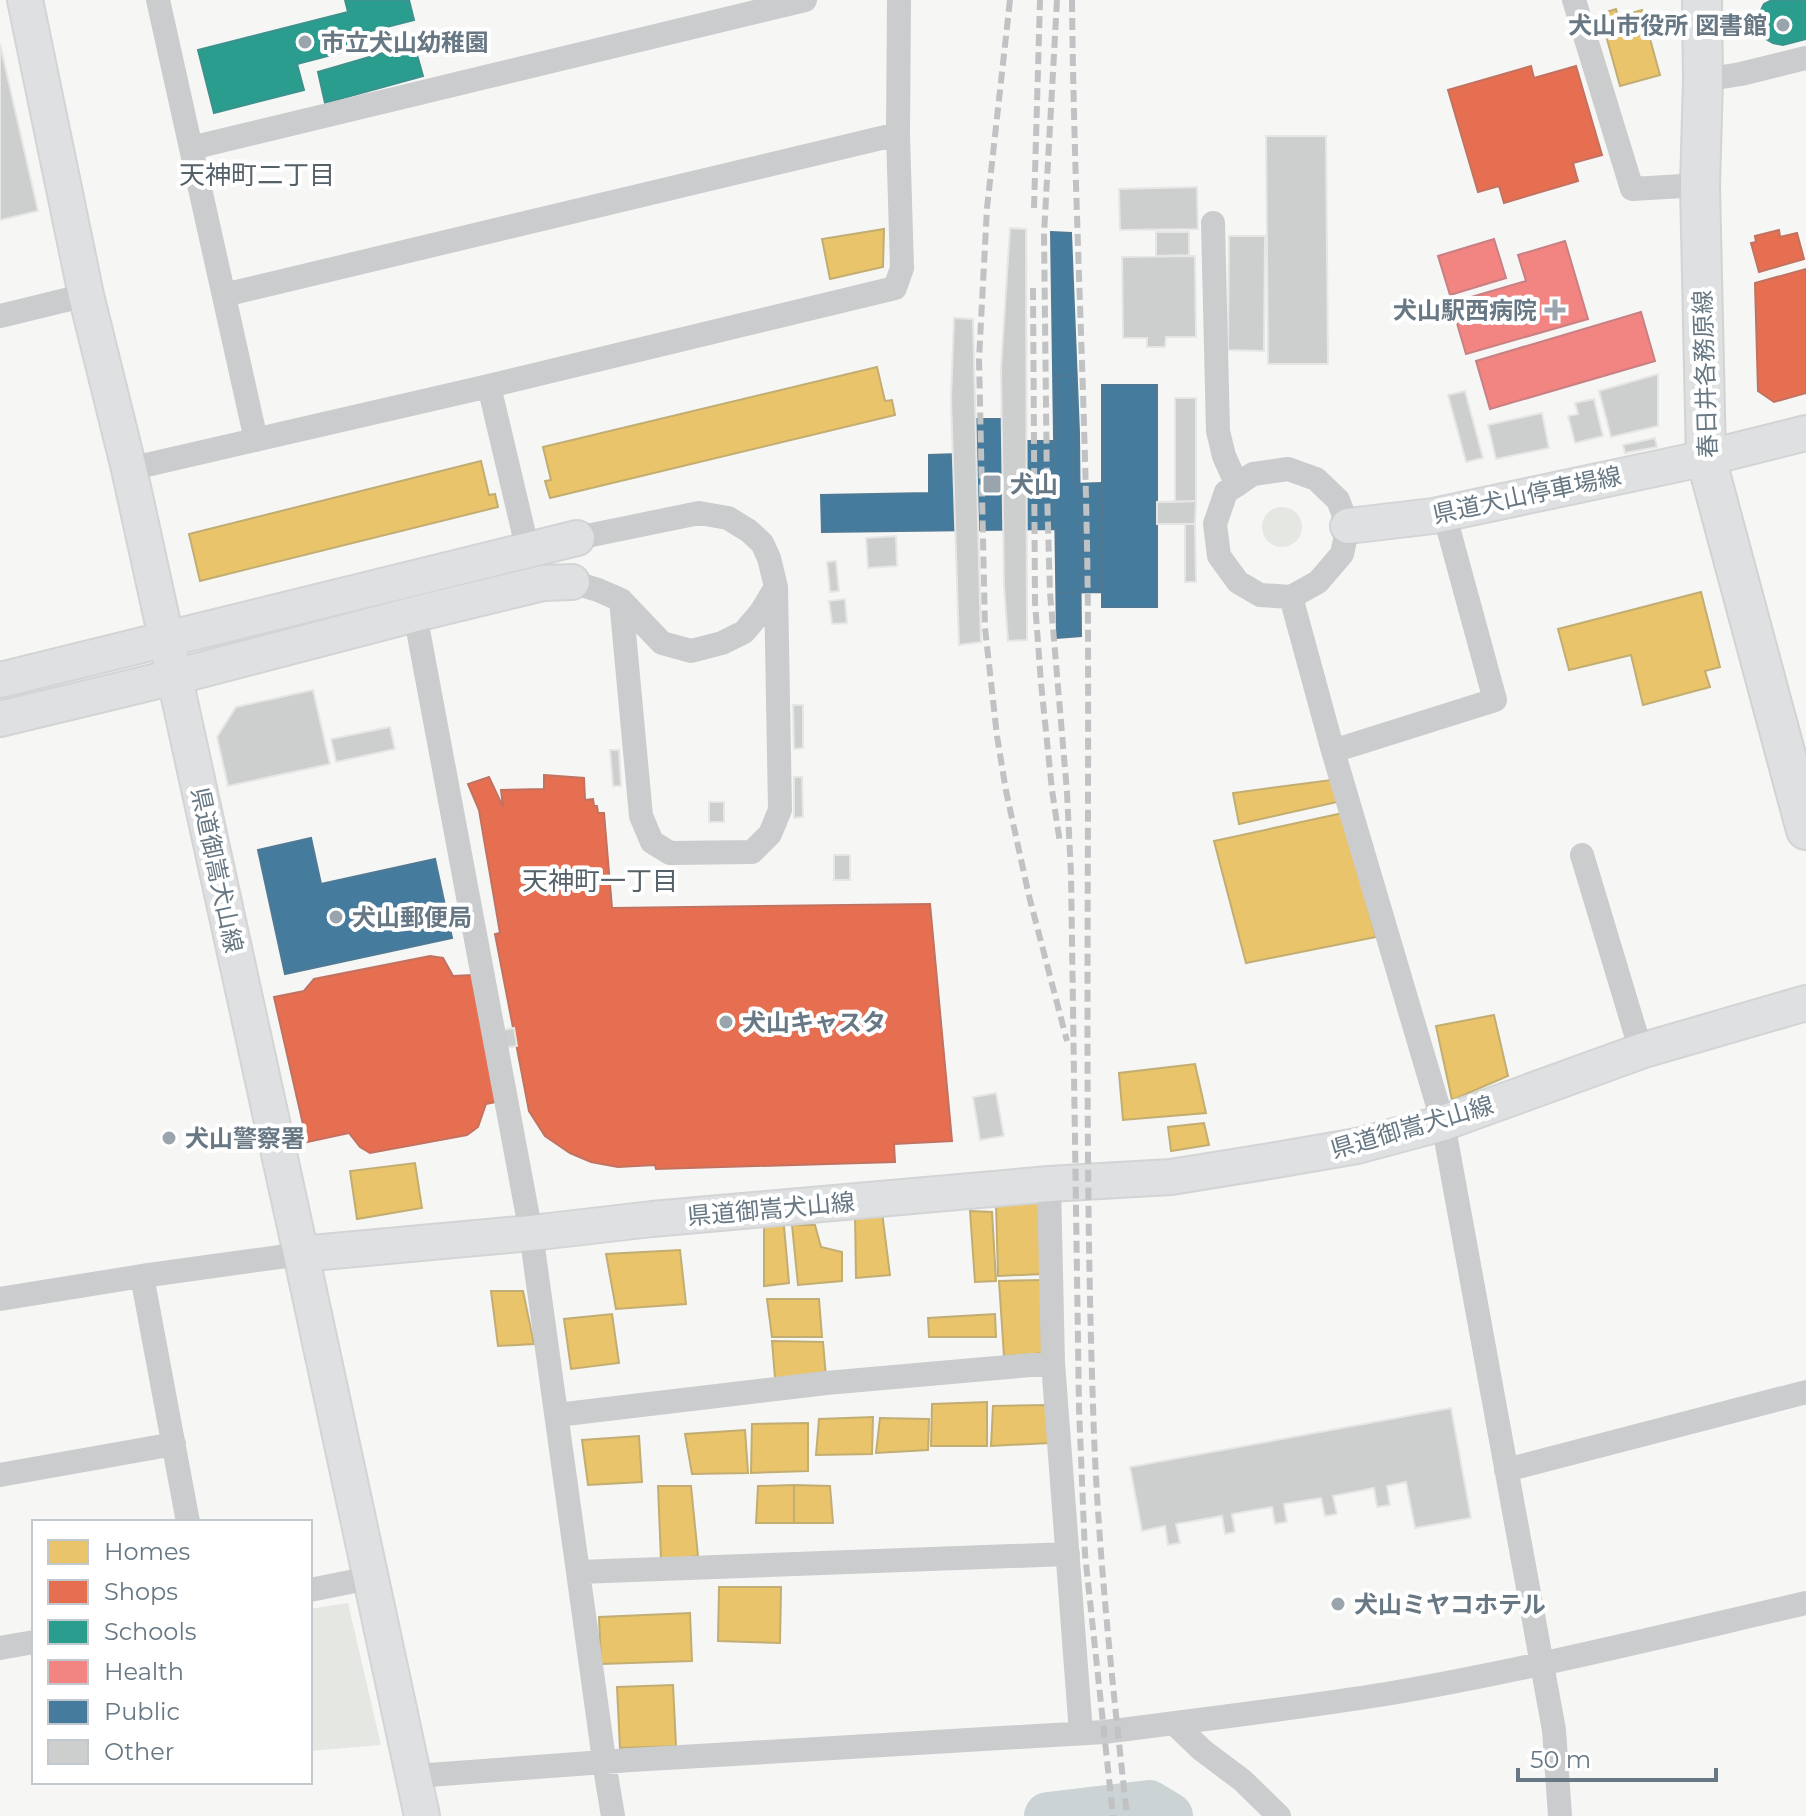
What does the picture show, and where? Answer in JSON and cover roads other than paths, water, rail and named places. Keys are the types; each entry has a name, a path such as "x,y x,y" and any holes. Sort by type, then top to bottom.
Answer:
{"main road":[{"name":"県道御嵩犬山線","path":"25,0 86,295 129,469 301,1254 652,1219 1186,1175 1357,1146 1443,1123 1641,1051 1806,1003"},
{"name":"春日井各務原線","path":"1702,0 1700,185 1706,458 1806,830"},
{"name":"県道犬山停車場線","path":"1348,526 1444,513 1706,458 1806,433"},
{"path":"0,680 577,538"},
{"path":"0,719 543,583 572,582"},
{"path":"301,1254 422,1816"}],"street":[{"path":"158,0 256,440"},
{"path":"191,148 805,0"},
{"path":"129,469 895,288 902,268 898,134 899,0"},
{"path":"1574,0 1632,189 1700,185"},
{"path":"1703,80 1806,58"},
{"path":"224,295 898,134"},
{"path":"1213,223 1218,431 1224,456 1237,485"},
{"path":"0,316 86,295"},
{"path":"489,386 528,551"},
{"path":"1288,469 1316,479 1338,500 1348,526 1342,554 1318,582 1291,597 1260,595 1238,582 1219,556 1215,524 1226,492 1237,485 1253,474 1288,469"},
{"path":"577,538 699,513 728,518 762,543 776,587 780,810 770,834 752,852 670,853 652,842 641,816 621,600"},
{"path":"1333,751 1495,700 1444,513"},
{"path":"572,582 621,600 662,643 691,651 722,643 744,632 776,587"},
{"path":"1291,597 1333,751 1443,1123 1554,1730 1560,1816"},
{"path":"415,614 531,1233 613,1816"},
{"path":"1582,855 1641,1051"},
{"path":"1049,1184 1053,1363 1081,1733"},
{"path":"0,1299 301,1254"},
{"path":"142,1276 188,1520"},
{"path":"557,1415 826,1383 1053,1363"},
{"path":"1506,1470 1806,1392"},
{"path":"0,1475 174,1444"},
{"path":"579,1572 1068,1554"},
{"path":"312,1590 370,1578"},
{"path":"415,1776 605,1768 1175,1724 1387,1693 1806,1603"},
{"path":"0,1648 32,1642"},
{"path":"1175,1724 1202,1750 1242,1780 1279,1816"}],"waterway":[{"path":"1048,1816 1149,1804 1169,1816"}],"railway":[{"path":"1010,0 987,208 979,359 985,628 1006,791 1029,896 1067,1041"},
{"path":"1034,208 1040,0"},
{"path":"1057,0 1044,234 1050,593 1071,874 1079,1408 1085,1554 1113,1816"},
{"path":"1072,0 1087,551 1090,1309 1102,1560 1127,1816"},
{"path":"1033,288 1035,602 1052,790 1060,843"}],"place":[{"name":"犬山市役所 図書館","path":"1783,25"},
{"name":"市立犬山幼稚園","path":"305,42"},
{"name":"犬山駅西病院","path":"1555,310"},
{"name":"犬山","path":"992,484"},
{"name":"犬山郵便局","path":"336,917"},
{"name":"犬山キャスタ","path":"726,1022"},
{"name":"犬山警察署","path":"169,1138"},
{"name":"犬山ミヤコホテル","path":"1338,1604"}],"district":[{"name":"天神町二丁目","path":"257,175"},
{"name":"天神町一丁目","path":"600,881"}]}
